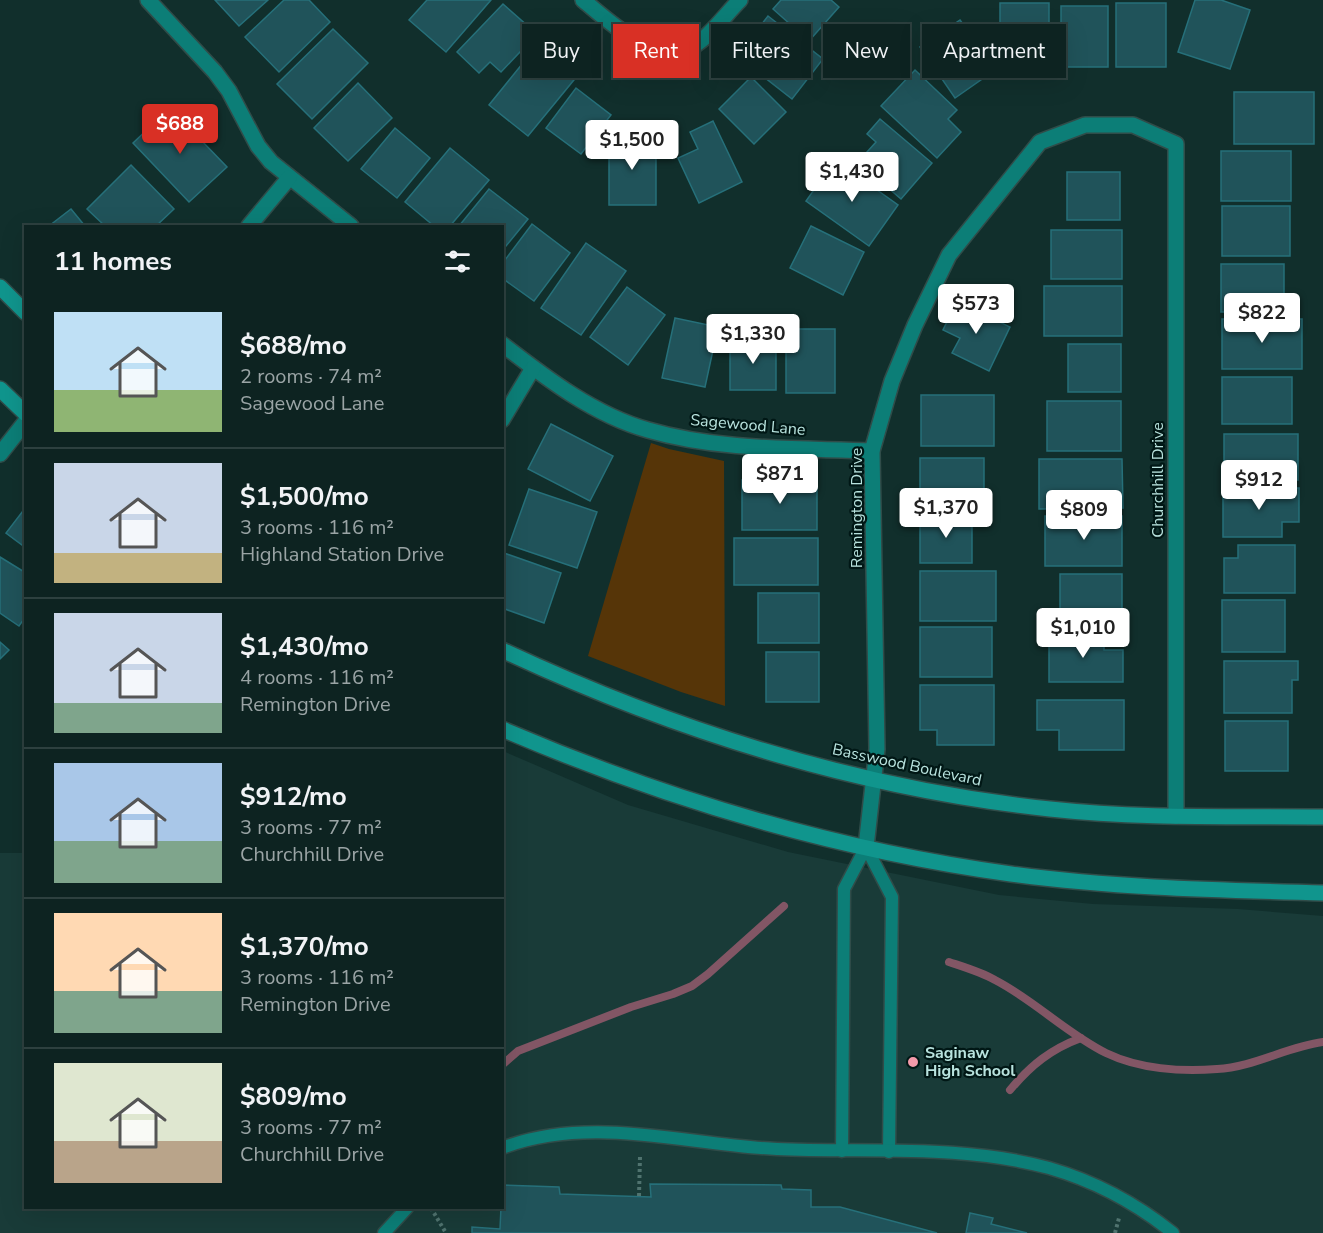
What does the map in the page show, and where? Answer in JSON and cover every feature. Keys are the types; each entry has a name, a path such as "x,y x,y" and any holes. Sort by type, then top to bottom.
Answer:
{"main road":[{"path":"0,287 24,311"},
{"path":"0,389 24,412"},
{"name":"Basswood Boulevard","path":"504,652 571,682 698,730 771,753 875,779 957,796 1051,810 1110,814 1323,817"},
{"path":"504,730 645,786 734,814 938,863 1052,879 1188,889 1323,893"}],"street":[{"path":"148,0 215,72 229,91 258,146 271,162 288,178 350,225"},
{"path":"583,0 617,29 661,52 675,53 686,50 702,40 740,0"},
{"name":"Remington Drive","path":"866,847 877,746 872,451 892,381 915,325 949,255 1040,142 1085,125 1133,125 1176,144"},
{"name":"Churchhill Drive","path":"1176,144 1176,816"},
{"path":"250,225 288,178"},
{"name":"Sagewood Lane","path":"504,346 570,394 610,415 647,430 690,440 742,446 872,451"},
{"path":"504,417 533,368"},
{"path":"0,454 24,424"}],"lane":[{"path":"842,1150 844,889 866,847"},
{"path":"866,847 892,897 889,1152"},
{"path":"504,1147 541,1137 572,1133 603,1133 637,1134 757,1148 978,1156 1015,1160 1050,1168 1111,1193 1139,1208 1173,1233"},
{"path":"384,1233 406,1209"}],"path":[{"path":"639,1196 640,1157"},
{"path":"432,1209 446,1233"},
{"path":"1115,1233 1119,1218"}],"shaded area":[{"path":"651,443 724,461 725,706 681,692 588,656"},
{"name":"Saginaw High School","path":"504,751 628,805 788,852 999,895 1093,904 1238,909 1323,916 1323,1233 0,1233 0,853 24,853 24,1209 504,1209"}],"building":[{"path":"215,0 268,0 239,26"},
{"path":"284,0 309,0 330,22 279,72 245,37"},
{"path":"427,0 491,0 446,52 409,20"},
{"path":"781,0 831,0 839,7 811,39 811,24 790,24 773,9"},
{"path":"1195,0 1221,0 1250,10 1230,69 1178,52"},
{"path":"1000,3 1049,3 1049,24 1000,24"},
{"path":"1116,3 1166,3 1166,67 1116,67"},
{"path":"503,4 526,24 522,24 522,50 501,72 490,62 479,73 457,52"},
{"path":"1061,6 1108,6 1108,67 1066,67 1066,24 1061,24"},
{"path":"768,16 778,24 762,24"},
{"path":"333,29 368,63 312,119 277,84"},
{"path":"811,50 823,59 811,74"},
{"path":"522,64 522,78 576,78 528,136 489,105"},
{"path":"915,70 957,110 948,119 961,132 937,158 881,106 910,78"},
{"path":"752,78 786,112 754,144 719,109"},
{"path":"765,78 808,78 792,99"},
{"path":"941,78 984,78 955,98"},
{"path":"358,83 392,118 348,161 314,128"},
{"path":"576,88 611,115 581,154 546,128"},
{"path":"1234,92 1314,92 1314,144 1234,144"},
{"path":"170,108 227,167 189,202 133,143"},
{"path":"880,119 932,163 901,199 858,162 876,142 867,134"},
{"path":"713,121 742,182 699,203 678,158 698,149 690,132"},
{"path":"395,128 430,158 397,198 361,169"},
{"path":"609,138 656,138 656,205 609,205"},
{"path":"450,148 489,180 451,225 433,225 405,202"},
{"path":"1221,151 1291,151 1291,201 1221,201"},
{"path":"835,160 898,205 869,246 806,201"},
{"path":"131,165 174,209 157,225 104,225 87,209"},
{"path":"1067,172 1120,172 1120,220 1067,220"},
{"path":"489,189 528,219 504,249 504,225 460,225"},
{"path":"1222,206 1290,206 1290,256 1222,256"},
{"path":"71,209 84,225 50,225"},
{"path":"532,224 570,253 534,301 504,279 504,261"},
{"path":"811,226 864,252 843,295 790,268"},
{"path":"1051,230 1122,230 1122,279 1051,279"},
{"path":"586,243 626,271 581,335 541,308"},
{"path":"1221,264 1284,264 1284,312 1221,312"},
{"path":"1044,286 1122,286 1122,336 1044,336"},
{"path":"627,287 665,315 628,365 590,337"},
{"path":"957,301 1010,327 989,371 952,353 960,338 943,330"},
{"path":"675,318 718,327 705,387 662,378"},
{"path":"1222,319 1302,319 1302,369 1222,369"},
{"path":"786,329 835,329 835,393 786,393"},
{"path":"730,339 776,339 776,390 730,390"},
{"path":"1068,344 1121,344 1121,392 1068,392"},
{"path":"1222,377 1292,377 1292,424 1222,424"},
{"path":"921,395 994,395 994,446 921,446"},
{"path":"1047,401 1121,401 1121,451 1047,451"},
{"path":"551,424 613,456 590,501 528,469"},
{"path":"1224,434 1298,434 1298,480 1224,480"},
{"path":"920,458 984,458 984,508 920,508"},
{"path":"1039,459 1122,459 1123,508 1039,509"},
{"path":"742,480 817,480 817,530 742,530"},
{"path":"1223,488 1299,488 1299,522 1282,522 1282,537 1223,537"},
{"path":"529,489 597,512 577,568 509,545"},
{"path":"24,510 24,546 6,533"},
{"path":"920,515 972,515 972,563 920,563"},
{"path":"1045,516 1122,516 1122,566 1045,566"},
{"path":"734,538 818,538 818,585 734,585"},
{"path":"1238,545 1295,545 1295,593 1224,593 1224,558 1238,558"},
{"path":"504,553 561,573 544,623 504,609"},
{"path":"0,557 24,572 24,619 19,626 0,613"},
{"path":"920,571 996,571 996,621 920,621"},
{"path":"1060,574 1122,574 1122,622 1060,622"},
{"path":"758,593 819,593 819,643 758,643"},
{"path":"1222,600 1285,600 1285,652 1222,652"},
{"path":"920,627 992,627 992,677 920,677"},
{"path":"1049,632 1104,632 1104,650 1123,650 1123,682 1049,682"},
{"path":"0,642 9,650 0,659"},
{"path":"766,652 819,652 819,702 766,702"},
{"path":"1224,661 1298,661 1298,680 1292,680 1292,713 1224,713"},
{"path":"920,685 994,685 994,745 937,745 937,730 920,730"},
{"path":"1037,700 1124,700 1124,750 1059,750 1059,730 1037,730"},
{"path":"1225,721 1288,721 1288,771 1225,771"},
{"path":"650,1184 781,1185 782,1189 811,1190 811,1207 840,1207 937,1233 472,1233 472,1227 500,1229 501,1209 504,1209 504,1185 559,1187 560,1194 651,1197"},
{"path":"970,1213 993,1218 991,1224 1027,1233 966,1233"}],"waterway":[{"path":"504,1063 518,1051 692,986 784,906"},
{"path":"949,962 984,975 1009,988 1077,1036 1106,1053 1146,1066 1189,1070 1217,1069 1244,1065 1323,1042"},
{"path":"1010,1090 1042,1059 1060,1047 1081,1038"}],"place":[{"name":"Saginaw High School","path":"913,1062"}]}
